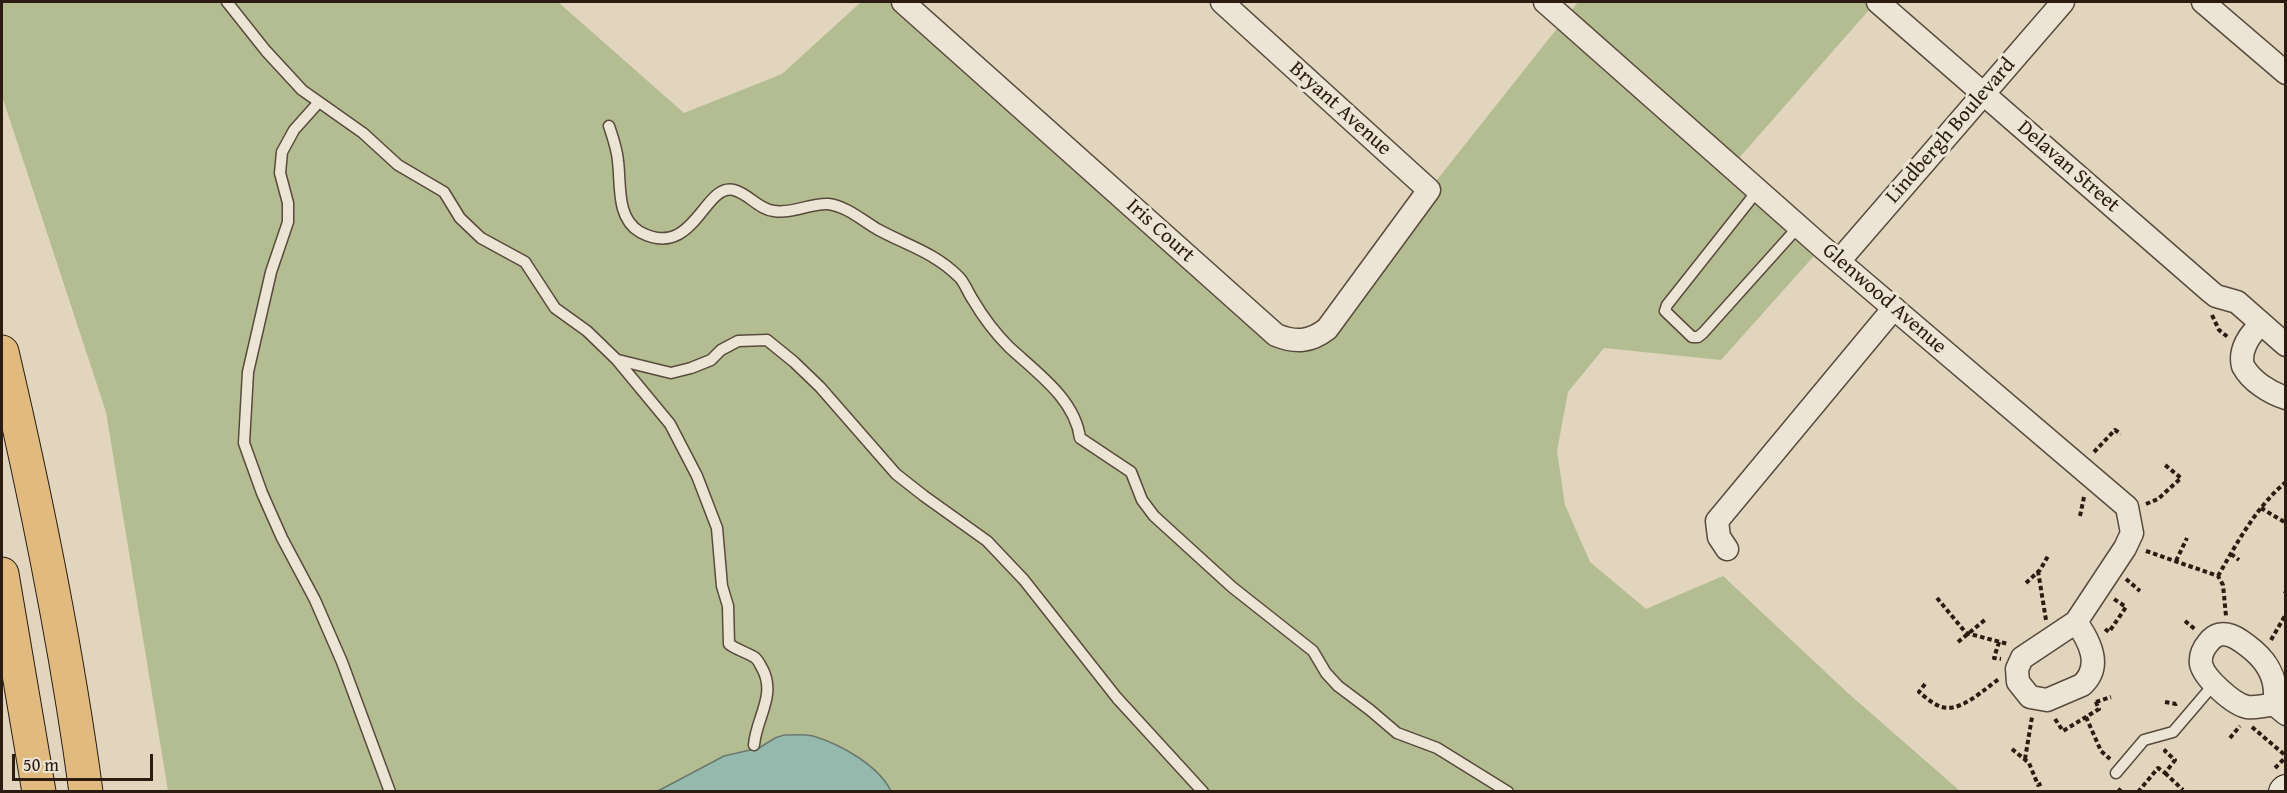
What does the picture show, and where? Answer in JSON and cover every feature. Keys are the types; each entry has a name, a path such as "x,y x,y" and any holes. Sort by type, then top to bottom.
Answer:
{"highway":[{"path":"2,352 53,589 86,792"},
{"path":"2,574 39,792"}],"street":[{"name":"Iris Court","path":"903,2 1276,335 1289,340 1303,341 1316,337 1327,329 1406,222"},
{"name":"Bryant Avenue","path":"1222,2 1429,190 1406,222"},
{"name":"Glenwood Avenue","path":"1545,2 1839,261 2127,507 2132,533 2125,548 2076,622"},
{"name":"Delavan Street","path":"1878,2 2216,296 2237,302 2286,345"},
{"name":"Lindbergh Boulevard","path":"1839,261 2063,2"},
{"path":"2203,2 2286,73"},
{"path":"1727,549 1719,537 1717,521 1894,308"},
{"path":"2262,325 2254,332 2244,349 2242,366 2251,377 2272,392 2286,398"},
{"path":"2228,634 2236,637 2255,652 2270,669 2280,709 2245,706 2234,701 2214,684 2202,668 2203,650 2214,636 2228,634"}],"lane":[{"path":"227,2 302,90 363,133 398,165 444,192 460,218 481,238 525,262 555,308 617,360 670,424 709,502 717,528 722,586 728,606 729,644 755,658 767,677 768,693 764,713 758,722 754,745"},
{"path":"319,102 294,130 282,152 280,173 288,204 288,222 271,272 248,372 244,443 267,504 315,600 342,662 390,792"},
{"path":"609,126 618,159 621,202 627,219 637,230 648,236 667,237 686,230 714,198 723,191 734,190 759,207 775,212 830,204 937,258 960,278 987,321 1004,341 1058,393 1078,422 1080,438 1131,472 1142,500 1154,516 1232,587 1313,651 1326,673 1338,686 1397,733 1437,748 1508,792"},
{"path":"1758,190 1666,305 1665,311 1692,337 1698,337 1702,333 1799,226"},
{"path":"617,360 671,373 711,360 722,350 738,341 767,340 820,387 896,474 994,549 1024,580 1117,698 1203,792"},
{"path":"2118,770 2144,740 2173,732 2214,684"}],"path":[{"path":"2089,457 2115,429 2121,434"},
{"path":"2140,507 2158,499 2181,478 2165,465"},
{"path":"2218,576 2271,494 2286,482"},
{"path":"2080,516 2085,493"},
{"path":"2261,508 2286,524"},
{"path":"2176,561 2187,538"},
{"path":"2231,554 2239,560"},
{"path":"2026,583 2038,572 2048,556"},
{"path":"2038,572 2048,630"},
{"path":"2125,578 2140,591"},
{"path":"1937,598 1966,633 2010,645"},
{"path":"1958,642 1966,633 1986,619"},
{"path":"1925,684 1919,692 1939,706 1948,708 1960,706 2001,677"},
{"path":"2165,702 2176,704 2184,695"},
{"path":"2096,702 2111,697"},
{"path":"2025,759 2034,711"},
{"path":"2086,717 2101,751 2118,770"},
{"path":"2230,738 2245,720"},
{"path":"2012,749 2031,765 2038,785 2043,783"},
{"path":"2164,773 2183,790"},
{"path":"2118,792 2122,787"}],"green space":[{"path":"2,2 558,2 684,113 782,74 861,2 903,2 1276,335 1303,341 1429,190 1578,2 1876,2 1732,166 1822,247 1721,360 1604,348 1568,392 1557,451 1565,505 1590,562 1646,609 1723,576 1849,694 1960,791 168,791 106,412 2,96"}],"water":[{"path":"784,735 813,736 835,744 868,764 891,791 656,792 724,756 759,748"}]}
